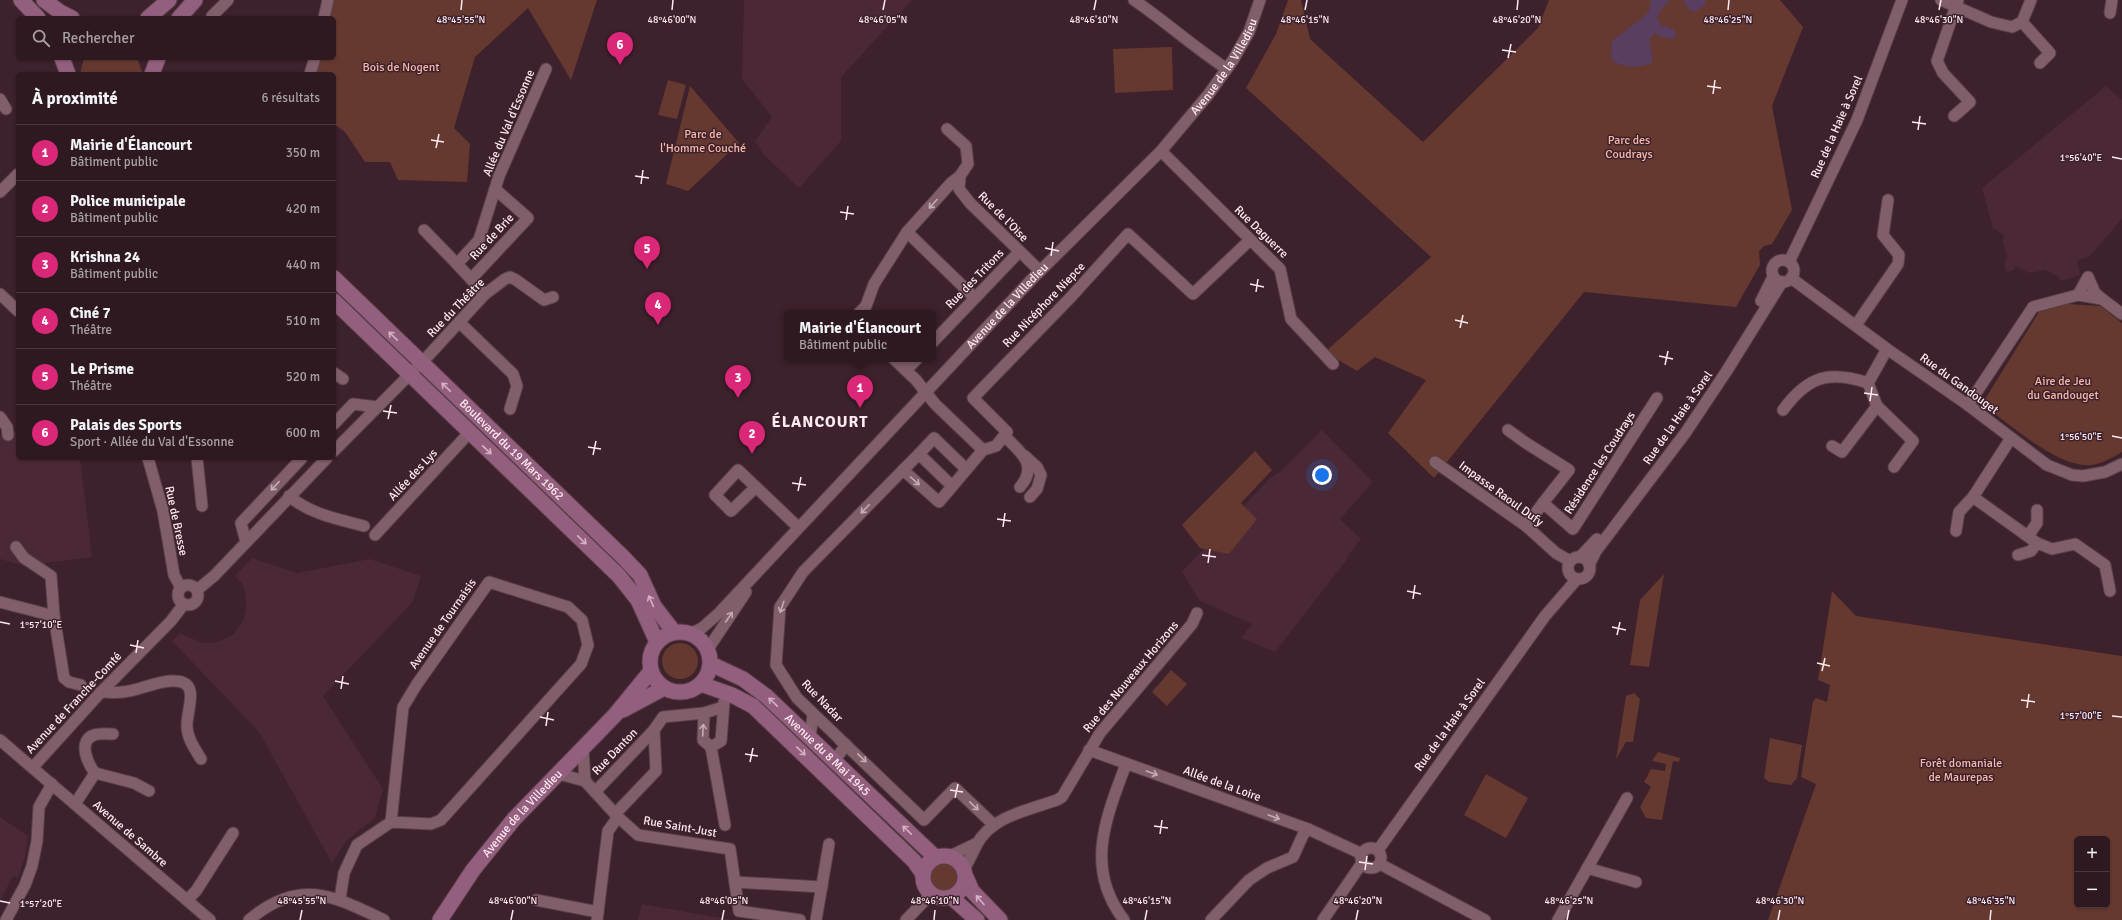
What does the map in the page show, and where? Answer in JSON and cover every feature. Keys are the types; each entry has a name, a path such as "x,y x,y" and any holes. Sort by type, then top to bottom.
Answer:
{"street":[{"path":"21,0 36,16"},
{"path":"44,0 68,16"},
{"path":"150,16 169,0"},
{"path":"180,16 194,0"},
{"path":"214,16 228,0"},
{"path":"324,16 328,0"},
{"path":"1134,0 1158,17 1195,48 1227,69"},
{"name":"Avenue de la Villedieu","path":"692,633 702,628 714,618 1040,271 1161,151 1208,95 1227,69 1249,32 1260,0"},
{"name":"Rue de la Haie à Sorel","path":"1788,262 1857,120 1902,0"},
{"path":"1941,0 1957,3 1991,22 2012,27 2022,22 2031,0"},
{"path":"2110,13 2112,0"},
{"path":"1954,116 1970,102 1943,73 1937,62 1957,3"},
{"path":"2022,22 2050,53 2040,63"},
{"path":"63,60 69,72"},
{"path":"71,72 75,60"},
{"path":"148,60 151,72"},
{"path":"153,72 157,60"},
{"path":"311,72 314,60"},
{"name":"Allée du Val d'Essonne","path":"495,189 546,69"},
{"path":"863,310 866,306 874,284 907,232 951,183 960,176 968,164 966,146 947,129"},
{"name":"Rue Daguerre","path":"1161,151 1280,269 1291,319 1333,364"},
{"path":"0,192 16,176"},
{"name":"Rue de l'Oise","path":"960,176 959,189 970,204 1040,271"},
{"name":"Rue de Brie","path":"471,279 528,218 495,189 478,240 457,264 484,295"},
{"path":"1856,325 1898,264 1899,255 1883,235 1888,200"},
{"path":"424,230 457,264"},
{"path":"907,232 975,298"},
{"name":"Rue Nicéphore Niepce","path":"1004,436 1008,432 973,398 1070,298 1128,234 1193,294 1250,240"},
{"name":"Rue des Tritons","path":"936,339 1019,252"},
{"path":"1778,261 1788,262 1794,271 1782,279 1772,269 1774,264 1778,261"},
{"path":"2078,295 2088,277 2095,293 2122,314"},
{"name":"Rue du Théâtre","path":"421,363 484,295 505,279 510,278 516,280 540,299 544,300 552,298"},
{"name":"Rue de la Haie à Sorel","path":"1574,567 1583,578 1587,575 1589,565 1596,551 1686,432 1726,372 1782,279"},
{"name":"Rue de la Haie à Sorel","path":"1378,850 1545,616 1574,567 1613,518 1694,407 1751,318 1782,279"},
{"name":"Rue du Gandouget","path":"1782,279 1856,325 1887,349 1968,405 2047,465 2072,475 2093,475 2122,464"},
{"name":"Boulevard du 19 Mars 1962","path":"336,280 640,575 654,606 674,632"},
{"path":"0,294 16,309"},
{"path":"1968,405 2033,307 2078,295 2102,299"},
{"name":"Boulevard du 19 Mars 1962","path":"336,303 469,433 619,576 638,600 657,642"},
{"path":"459,322 513,374 517,386 510,409"},
{"path":"1868,383 1887,349"},
{"path":"897,362 927,392 935,404 983,450"},
{"path":"906,370 914,362"},
{"path":"336,448 421,363"},
{"path":"1783,410 1800,389 1816,379 1844,376 1868,383"},
{"path":"1868,383 1877,406 1913,441 1894,467"},
{"name":"Résidence les Coudrays","path":"1543,504 1573,529 1657,398"},
{"path":"336,422 353,404 378,407"},
{"path":"1832,446 1842,452 1877,406"},
{"path":"0,417 7,427 8,435"},
{"name":"Résidence les Coudrays","path":"1508,430 1569,470 1526,526"},
{"name":"Allée des Lys","path":"375,535 469,433"},
{"path":"903,470 939,502 983,450 996,446 1004,436 1037,467 1042,475 1037,489 1030,497"},
{"name":"Rue Nadar","path":"966,469 934,438 803,572 780,607 776,665 797,698 924,820 955,788 994,825"},
{"path":"1956,531 1959,512 1973,498 2011,438"},
{"path":"919,454 952,486"},
{"path":"1020,487 1025,481 1028,471 1028,462 1025,456"},
{"name":"Rue de Bresse","path":"149,460 163,511 174,575 181,588"},
{"path":"197,460 202,506"},
{"path":"246,542 241,523 300,460"},
{"path":"197,590 214,576 325,460"},
{"name":"Impasse Raoul Dufy","path":"1435,462 1526,526 1574,567 1586,560 1589,565"},
{"path":"756,487 798,527"},
{"path":"289,496 298,504 315,512 364,526"},
{"path":"1973,498 2038,543 2052,549 2075,544 2105,564 2110,591"},
{"path":"2028,536 2037,523 2037,510"},
{"path":"2018,555 2031,551 2038,543"},
{"path":"16,547 24,558 51,576 54,616 64,678 68,682 81,685"},
{"name":"Avenue de la Villedieu","path":"708,649 765,563"},
{"name":"Avenue de Tournaisis","path":"489,582 568,607 582,620 588,645 581,664 441,820 431,824 391,822 403,707 417,684 489,582"},
{"path":"190,585 197,590 198,596 196,603 190,605 184,604 178,597 181,588 190,585"},
{"path":"0,602 54,616"},
{"name":"Avenue de Franche-Comté","path":"33,768 101,692 171,621 184,604"},
{"name":"Rue des Nouveaux Horizons","path":"965,873 977,843 994,825 1012,815 1062,797 1100,733 1192,624 1197,613"},
{"path":"674,632 692,633 704,643 708,649 711,664 706,679 701,684 687,692 679,692 664,688 654,678 651,671 650,656 657,642 662,637 674,632"},
{"name":"Avenue du 8 Mai 1945","path":"711,664 743,679 766,696 834,762 942,856 961,863 972,891 1000,920"},
{"name":"Avenue de la Villedieu","path":"440,920 473,870 514,819 615,715 651,671"},
{"path":"101,692 123,692 171,681 182,682 190,691 192,700 187,716 186,727 190,741 201,759"},
{"name":"Avenue du 8 Mai 1945","path":"701,684 725,700 753,706 775,726 914,860 923,874 924,885 931,894"},
{"name":"Avenue de la Villedieu","path":"615,715 664,688"},
{"path":"711,747 721,741 725,700"},
{"name":"Rue Danton","path":"595,792 654,730 663,717 704,713 725,700"},
{"path":"704,713 703,740 711,747 725,825"},
{"path":"810,738 813,714 846,745 834,762"},
{"name":"Rue Danton","path":"598,916 608,831 617,816 656,771 654,730"},
{"path":"113,734 94,735 87,742 85,752 89,765 95,774 134,783 149,791"},
{"name":"Avenue de Sambre","path":"0,740 210,920"},
{"path":"559,774 585,781 583,749"},
{"name":"Allée de la Loire","path":"1089,750 1308,830 1364,862"},
{"path":"1124,920 1114,907 1103,878 1100,852 1106,819 1126,764"},
{"path":"75,804 95,774"},
{"name":"Rue Saint-Just","path":"585,781 617,816 638,835 730,849 739,911 800,920"},
{"path":"6,920 25,885 32,866 37,841 39,807 52,784"},
{"path":"1558,920 1627,798"},
{"path":"340,899 344,873 356,845 391,822"},
{"path":"1211,920 1249,880 1267,868 1293,857 1303,835 1308,830"},
{"path":"187,900 196,891 233,833"},
{"name":"Rue des Nouveaux Horizons","path":"942,856 977,843"},
{"path":"816,920 829,844"},
{"path":"1332,920 1364,862 1368,849 1378,850 1382,857 1380,864 1376,868 1364,862"},
{"path":"923,874 929,861 942,856"},
{"path":"1323,920 1364,862"},
{"path":"1380,864 1485,920"},
{"path":"1587,868 1636,882"},
{"path":"906,920 931,894 940,898 951,897 962,889 965,873"},
{"path":"735,882 822,886"},
{"path":"249,920 276,902 296,895 321,896 340,899 384,920"},
{"path":"951,897 977,920"},
{"path":"536,900 598,916"}],"shaded area":[{"path":"744,0 912,0 841,77 841,141 799,188 763,154 755,141 772,117 742,79"},
{"path":"1651,0 1670,0 1661,9 1657,18 1661,25 1673,29 1676,34 1675,39 1661,37 1655,33 1650,38 1652,63 1636,67 1621,65 1611,59 1612,41 1646,15 1649,11"},
{"path":"1683,0 1706,0 1704,6 1694,12 1689,10"},
{"path":"2106,86 2122,100 2122,219 2089,257 2077,260 2080,275 2060,281 2059,277 2045,270 2029,273 2016,266 2014,270 2006,272 2004,264 2008,256 2002,240 2004,239 2003,234 1993,228 1982,188"},
{"path":"1322,430 1373,482 1340,519 1361,539 1275,652 1241,638 1252,624 1200,601 1182,572 1268,480 1280,472"},
{"path":"16,432 16,460 80,460 92,557 45,563 46,577 25,566 0,559 0,435"},
{"path":"252,558 297,573 370,559 421,576 412,603 323,696 383,789 375,818 346,841 332,863 259,732 172,641 180,633 202,643 214,643 233,635 243,621 246,610 246,597 243,585 235,576"},
{"path":"0,817 28,836 25,857 18,878 13,876 0,901"},
{"path":"642,904 733,920 638,920"}],"green space":[{"name":"Bois de Nogent","path":"330,0 597,0 571,80 528,8 475,57 454,128 470,144 467,182 398,180 390,162 365,162 345,132 336,125 336,72 314,72 317,60 336,60 336,16 326,16"},
{"name":"Parc des Coudrays","path":"1288,0 1301,0 1310,39 1423,142 1538,28 1549,0 1780,0 1803,27 1772,106 1792,210 1772,244 1764,246 1759,251 1760,265 1736,307 1584,292 1434,478 1388,433 1426,380 1375,357 1357,371 1325,352 1431,257 1246,88 1276,34"},
{"path":"1172,47 1173,90 1115,93 1113,49"},
{"path":"84,60 138,60 142,72 80,72"},
{"path":"668,80 686,85 677,119 658,115"},
{"name":"Parc de l'Homme Couché","path":"690,86 739,143 688,191 666,184"},
{"name":"Aire de Jeu du Gandouget","path":"2069,304 2100,306 2122,323 2122,452 2103,462 2091,465 2078,464 2064,460 2049,452 2034,443 1982,404 2039,312"},
{"path":"1255,451 1272,470 1241,503 1257,519 1229,554 1200,548 1182,525"},
{"path":"1664,574 1649,667 1630,665 1640,600"},
{"name":"Forêt domaniale de Maurepas","path":"1832,591 1856,616 2122,656 2122,920 1768,920 1816,784 1801,777 1813,701 1816,698 1827,702 1830,685 1818,680"},
{"path":"680,643 693,648 698,661 693,674 680,679 667,674 662,661 667,648"},
{"path":"1171,670 1187,684 1167,706 1152,692"},
{"path":"1634,693 1640,699 1633,742 1626,742 1616,759 1626,696"},
{"path":"1770,738 1802,745 1797,778 1791,785 1769,782 1764,778"},
{"path":"1658,752 1680,758 1679,762 1673,761 1662,820 1646,818 1640,807 1651,787 1644,782 1651,769 1665,771 1666,764 1652,761"},
{"path":"1486,774 1528,798 1506,838 1464,815"},
{"path":"941,861 947,861 957,868 960,877 959,883 953,890 947,893 941,893 931,886 928,880 928,874 935,864"}],"place":[{"name":"Palais des Sports","path":"620,65"},
{"name":"Le Prisme","path":"647,269"},
{"name":"Ciné 7","path":"658,325"},
{"name":"Krishna 24","path":"738,398"},
{"name":"Mairie d'Élancourt","path":"860,408"},
{"name":"Police municipale","path":"752,454"}],"district":[{"name":"ÉLANCOURT","path":"820,422"}]}
